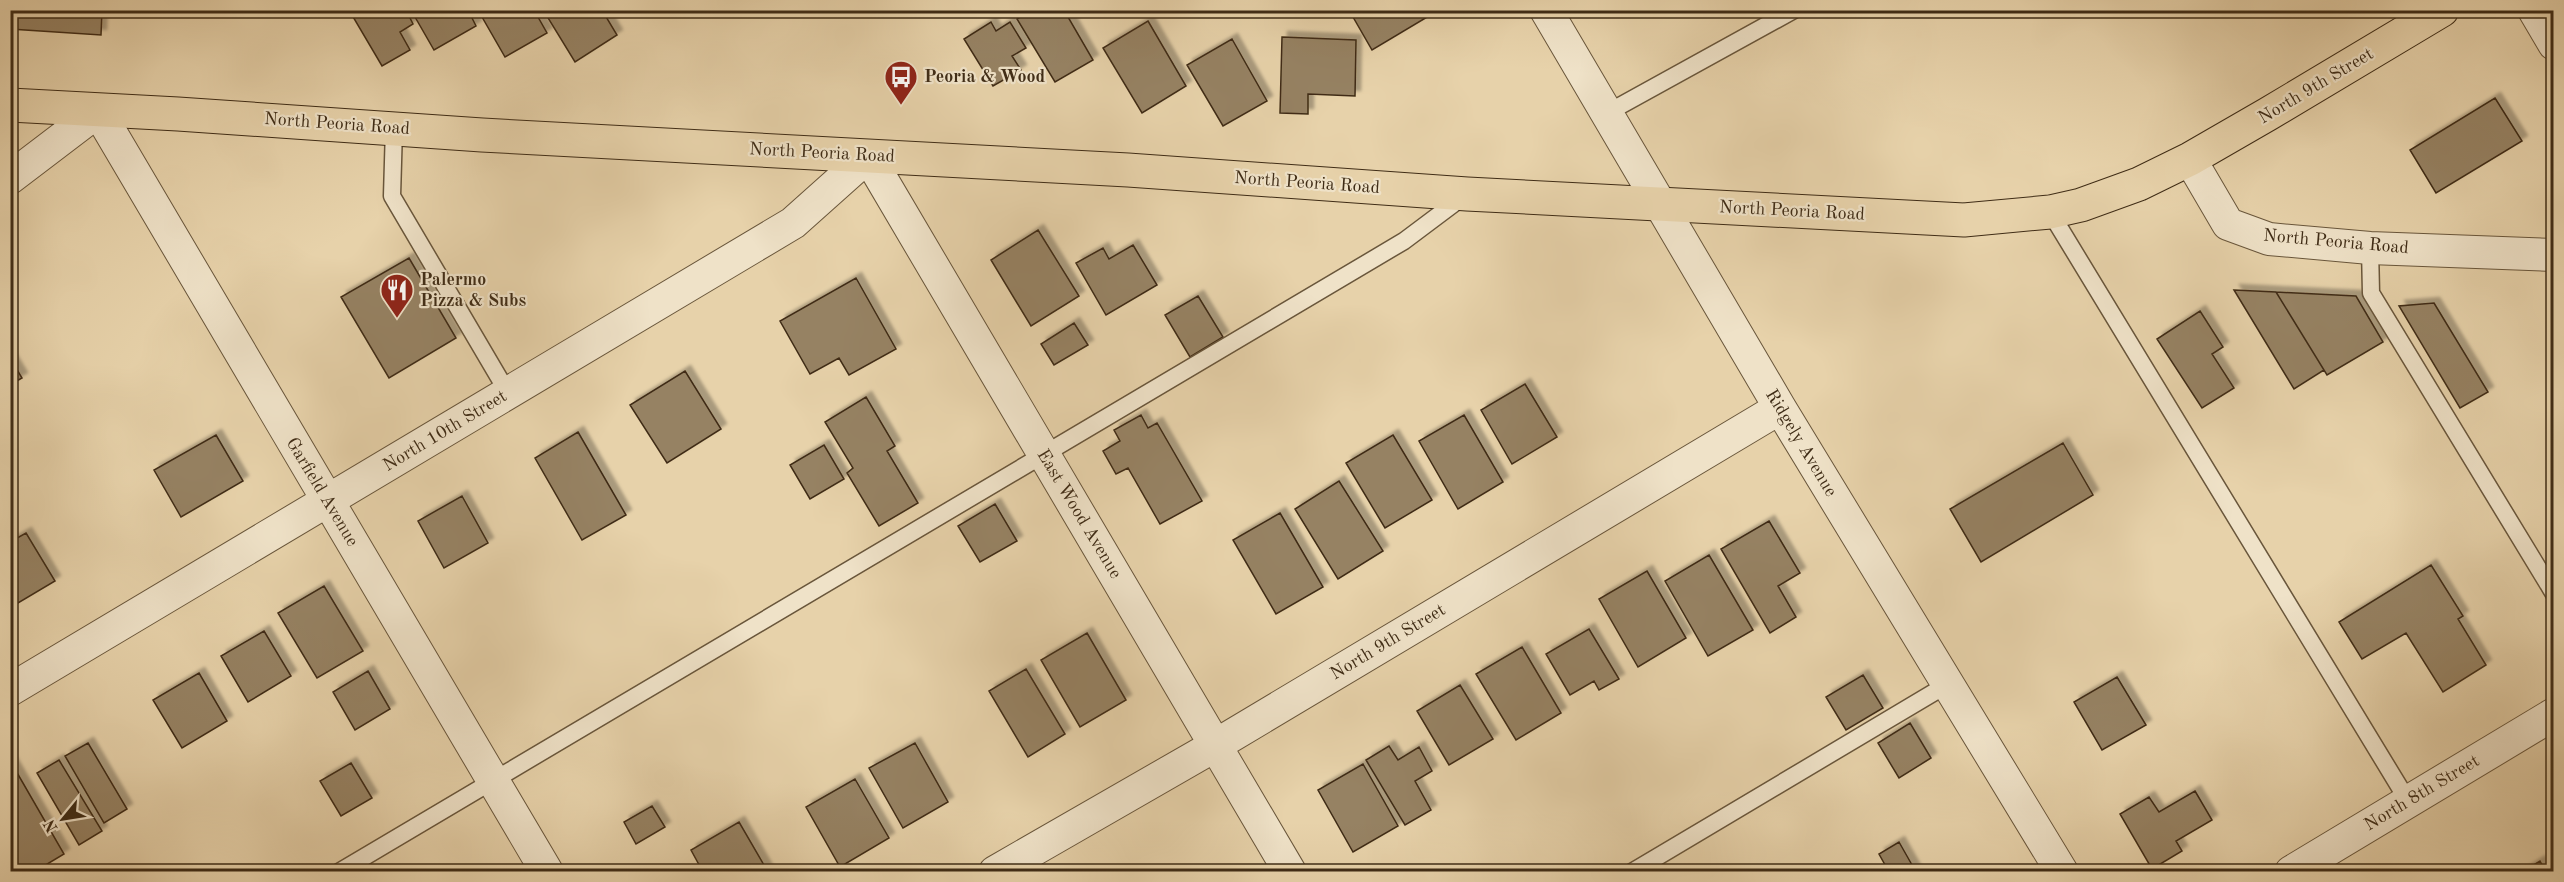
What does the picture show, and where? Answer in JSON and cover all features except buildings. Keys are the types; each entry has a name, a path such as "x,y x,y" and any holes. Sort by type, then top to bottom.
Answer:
{"main road":[{"name":"North 9th Street","path":"2190,159 2442,10"},
{"name":"North Peoria Road","path":"10,105 1128,170 1467,194 1964,220 2050,212 2081,205 2112,195 2190,159"}],"street":[{"name":"Ridgely Avenue","path":"1546,10 1780,408 2062,872"},
{"path":"2534,10 2553,44"},
{"path":"10,178 98,111"},
{"name":"Garfield Avenue","path":"98,111 547,872"},
{"name":"North 10th Street","path":"10,690 793,223 868,156"},
{"name":"East Wood Avenue","path":"868,156 1290,872"},
{"name":"North Peoria Road","path":"2190,159 2228,224 2269,239 2370,248 2553,255"},
{"name":"North 9th Street","path":"995,872 1216,745 1780,408"},
{"name":"North 8th Street","path":"2291,872 2553,714"}],"lane":[{"path":"1607,113 1794,10"},
{"path":"394,128 392,196 508,393"},
{"path":"339,872 1404,241 1467,194"},
{"path":"2050,212 2408,801"},
{"path":"2370,248 2371,293 2553,594"},
{"path":"1632,872 1948,684"}],"place":[{"name":"Peoria & Wood","path":"901,106"},
{"name":"Palermo Pizza & Subs","path":"397,319"}]}
